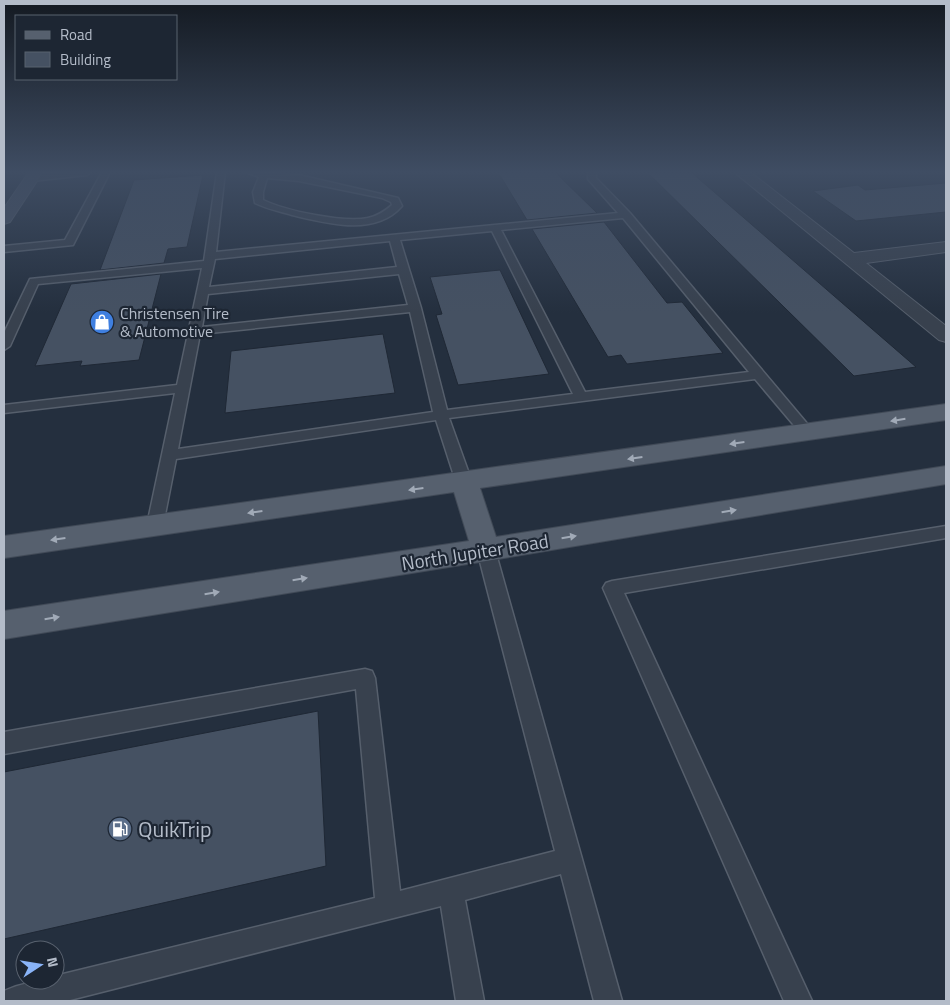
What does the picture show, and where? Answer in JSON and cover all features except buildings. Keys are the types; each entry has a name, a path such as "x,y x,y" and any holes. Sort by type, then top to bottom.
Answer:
{"main road":[{"path":"4,547 946,412"},
{"name":"North Jupiter Road","path":"4,625 486,550 946,475"},
{"path":"464,482 486,550"}],"street":[{"path":"801,219 946,336"},
{"path":"852,259 946,247"}],"lane":[{"path":"4,249 68,243 81,219"},
{"path":"155,525 210,260 215,219"},
{"path":"328,219 342,222 375,219"},
{"path":"4,346 34,281 394,238 587,219"},
{"path":"630,219 756,375 808,433"},
{"path":"495,228 581,397"},
{"path":"394,238 415,308 441,415 464,482"},
{"path":"203,291 404,270"},
{"path":"195,331 415,308"},
{"path":"169,456 441,415 756,375"},
{"path":"4,409 183,388"},
{"path":"798,1001 612,588 946,532"},
{"path":"486,550 568,860 608,1001"},
{"path":"4,742 365,678 389,907"},
{"path":"12,1001 389,907 568,860"},
{"path":"451,890 470,1001"}],"place":[{"name":"Christensen Tire & Automotive","path":"102,322"},
{"name":"QuikTrip","path":"120,829"}]}
